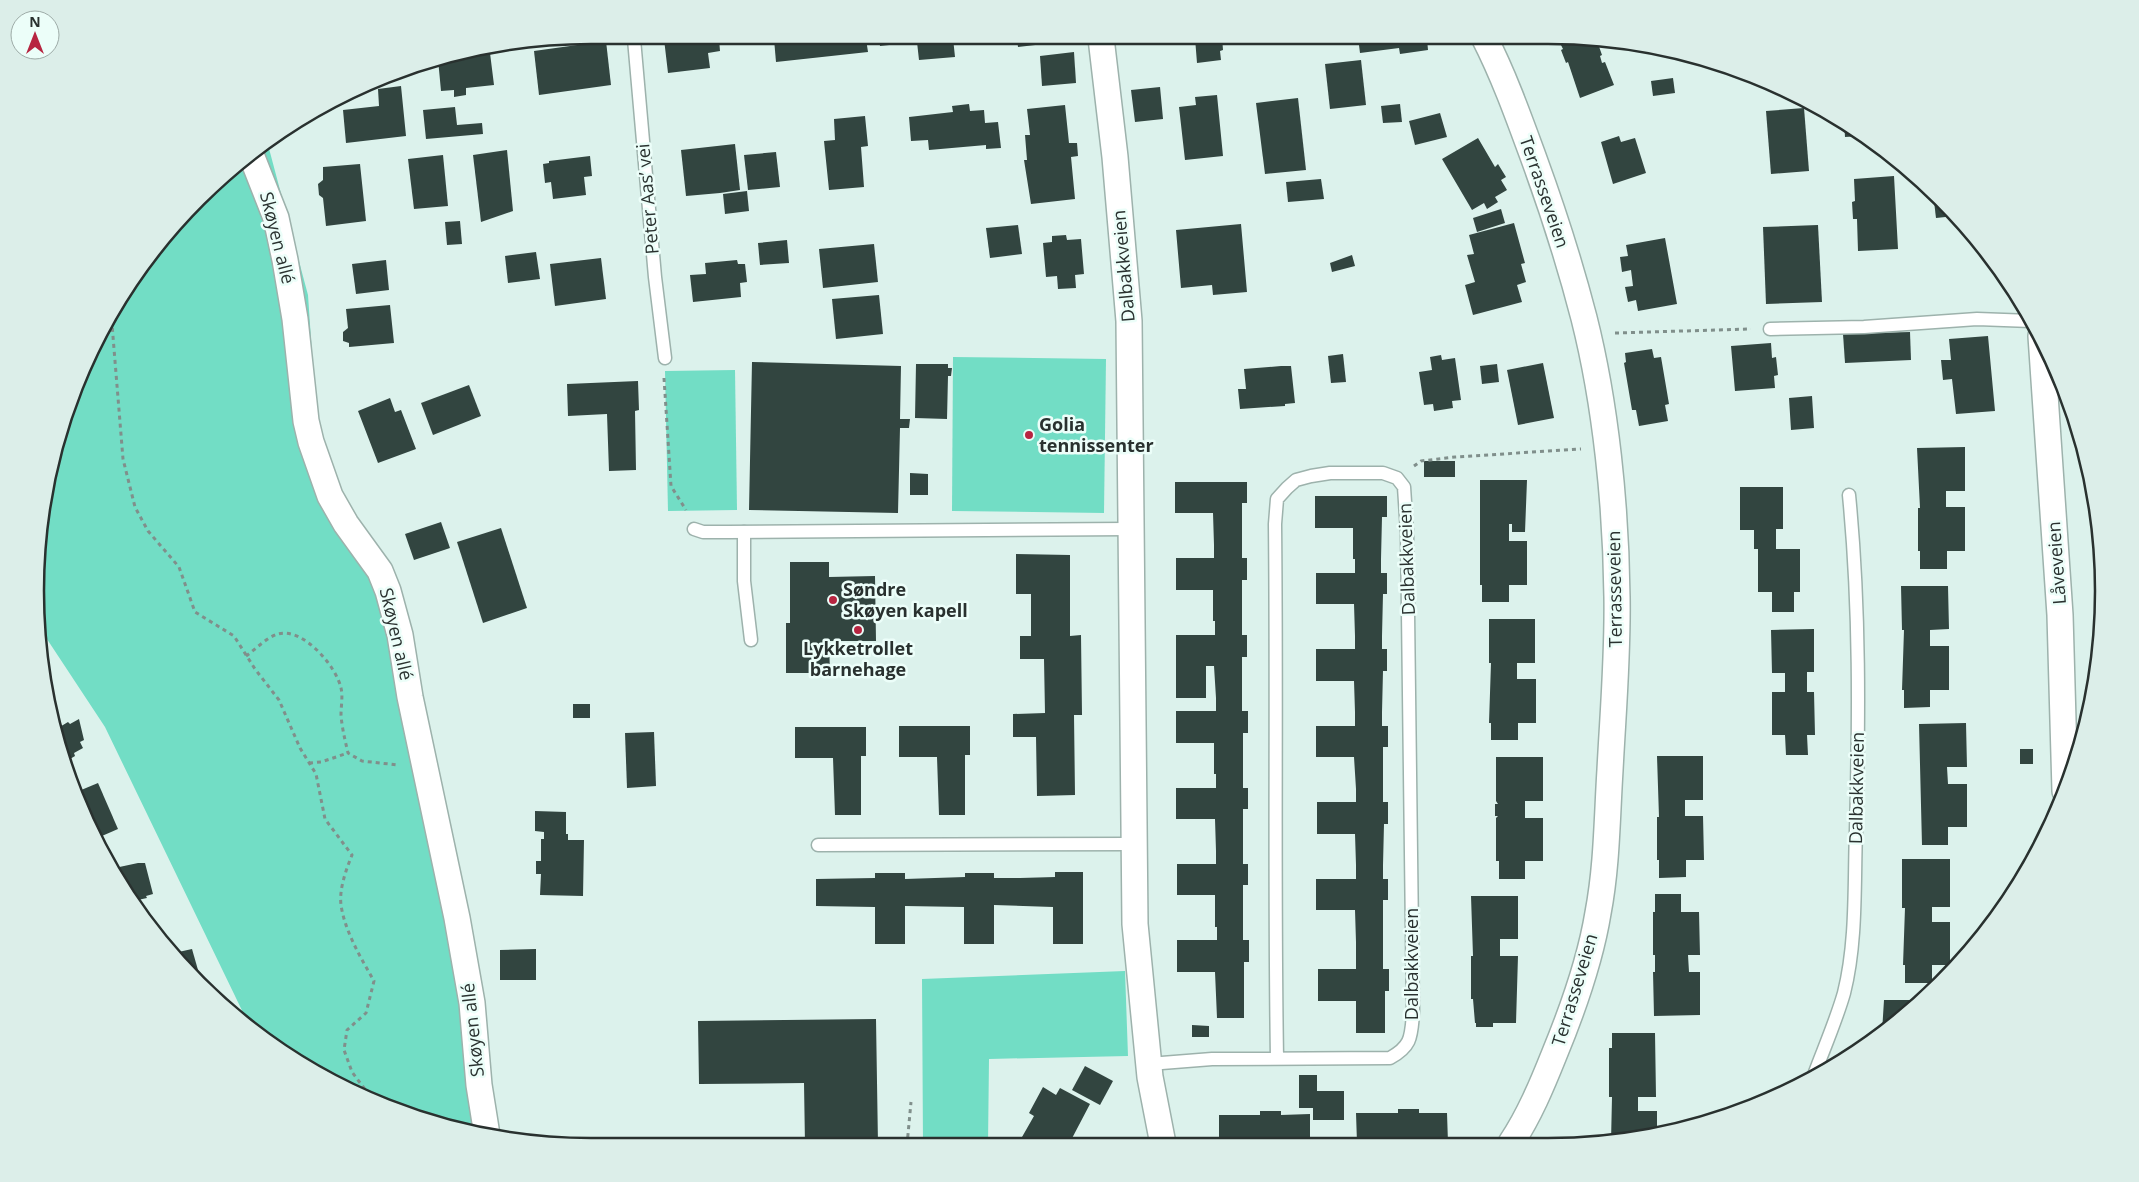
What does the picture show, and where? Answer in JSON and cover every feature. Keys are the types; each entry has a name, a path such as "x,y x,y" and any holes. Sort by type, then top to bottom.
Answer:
{"street":[{"name":"Dalbakkveien","path":"1102,44 1115,157 1129,321 1135,924 1149,1064 1162,1138"},
{"name":"Terrasseveien","path":"1487,44 1523,128 1556,219 1587,334 1599,396 1606,447 1614,534 1617,597 1616,658 1604,864 1598,913 1587,962 1571,1015 1543,1083 1514,1138"},
{"name":"Skøyen allé","path":"253,161 276,218 285,260 295,319 306,421 311,442 330,496 346,524 380,571 388,591 400,635 410,697 458,918 472,1003 479,1085 486,1128"},
{"name":"Låveveien","path":"2042,356 2060,615 2064,771"}],"lane":[{"name":"Peter Aas’ vei","path":"634,44 654,268 665,358"},
{"path":"1770,329 1864,327 1978,319 2024,321"},
{"name":"Dalbakkveien","path":"1149,1064 1212,1059 1390,1058 1403,1050 1409,1042 1412,1034 1413,1014 1407,532 1404,488 1397,478 1383,473 1330,473 1311,476 1296,480 1277,499 1275,524 1277,797 1275,880 1277,1058"},
{"name":"Dalbakkveien","path":"1817,1068 1844,993 1850,958 1854,913 1858,687 1854,538 1849,495"},
{"path":"694,529 703,532 744,532 1130,529"},
{"path":"744,532 744,581 751,640"},
{"path":"818,846 1134,844"}],"path":[{"path":"112,326 123,459 135,507 148,530 179,568 195,612 234,636 246,656 279,700 300,748 316,774 326,819 352,855 344,876 341,904 346,924 374,981 366,1013 347,1030 344,1050 352,1072 365,1089"},
{"path":"1587,334 1770,329"},
{"path":"665,358 664,370 671,486 687,511 694,529"},
{"path":"1397,478 1421,461 1606,447"},
{"path":"246,656 277,634 289,632 300,637 318,652 333,670 341,688 343,733 348,753 362,761 425,766"},
{"path":"309,763 321,762 348,753"},
{"path":"908,1138 911,1102"}],"green space":[{"path":"269,149 308,295 320,472 383,574 455,908 478,1127 415,1109 349,1082 287,1046 243,1013 105,727 46,637 45,555 48,520 62,449 85,382 100,349 136,287 157,258 204,204 230,180"},
{"name":"Golia tennissenter","path":"953,357 1106,359 1104,513 952,511"},
{"path":"735,370 737,510 668,511 665,371"},
{"path":"1125,971 1128,1056 989,1059 988,1138 923,1138 922,979"}],"building":[{"path":"583,44 606,44 611,85 539,95 534,51"},
{"path":"665,44 719,44 720,51 708,53 710,68 668,73"},
{"path":"774,44 867,44 868,52 776,62"},
{"path":"880,44 898,44 880,46"},
{"path":"917,44 954,44 955,57 919,60"},
{"path":"1018,44 1044,44 1018,47"},
{"path":"1195,44 1223,44 1223,50 1220,51 1221,60 1197,63"},
{"path":"1359,44 1427,44 1428,50 1400,54 1399,48 1360,53"},
{"path":"1561,44 1599,46 1602,63 1605,62 1614,85 1580,98 1568,62 1566,63 1561,50 1563,49"},
{"path":"1074,52 1076,83 1042,86 1040,56"},
{"path":"490,53 494,85 466,88 466,95 454,97 454,90 441,91 439,65"},
{"path":"1361,60 1366,105 1330,109 1325,64"},
{"path":"1673,78 1675,93 1653,96 1651,81"},
{"path":"401,86 406,136 346,143 343,110 379,106 378,89"},
{"path":"1160,87 1163,119 1135,122 1131,90"},
{"path":"1217,95 1223,156 1185,160 1179,107 1196,105 1195,97"},
{"path":"1298,98 1306,170 1265,174 1256,103"},
{"path":"969,104 970,111 984,110 985,123 998,122 1001,148 986,149 986,145 929,150 928,140 911,141 909,117 953,112 952,106"},
{"path":"1400,104 1402,122 1383,123 1381,106"},
{"path":"1065,105 1069,143 1077,143 1078,156 1071,157 1075,199 1031,204 1024,160 1027,160 1025,135 1030,135 1027,109"},
{"path":"455,107 457,125 482,123 483,134 426,139 423,110"},
{"path":"1804,108 1809,171 1771,174 1766,111"},
{"path":"1440,113 1447,137 1415,145 1409,121"},
{"path":"865,116 868,146 861,147 864,187 829,190 824,141 835,140 834,119"},
{"path":"1845,131 1853,137 1845,137"},
{"path":"1619,136 1621,142 1635,138 1646,173 1613,184 1601,142"},
{"path":"1478,138 1495,167 1498,164 1506,177 1501,180 1507,190 1495,197 1498,202 1487,209 1484,203 1472,210 1442,159"},
{"path":"735,144 740,190 686,196 681,150"},
{"path":"507,150 513,211 481,222 473,155"},
{"path":"776,152 780,187 748,190 744,155"},
{"path":"443,155 448,206 414,209 408,159"},
{"path":"590,156 592,176 584,177 586,195 553,199 551,182 545,183 543,164 549,163 549,161"},
{"path":"360,164 366,221 326,226 323,198 319,195 318,184 323,180 323,167"},
{"path":"1894,176 1898,249 1858,251 1857,219 1853,219 1852,202 1855,201 1854,179"},
{"path":"1321,179 1324,199 1288,202 1286,182"},
{"path":"747,191 749,211 725,214 723,194"},
{"path":"1934,203 1947,217 1936,218"},
{"path":"1501,209 1505,223 1477,232 1473,218"},
{"path":"460,221 462,244 447,245 445,222"},
{"path":"1514,223 1525,263 1521,264 1526,282 1517,285 1522,302 1473,315 1465,285 1475,282 1467,255 1474,254 1469,235"},
{"path":"1241,224 1247,292 1213,295 1212,285 1181,288 1176,230"},
{"path":"1018,225 1022,254 990,258 986,228"},
{"path":"1818,225 1822,302 1766,304 1763,227"},
{"path":"1066,235 1067,240 1081,239 1084,274 1075,275 1076,288 1058,289 1057,276 1046,277 1043,243 1052,242 1052,236"},
{"path":"1665,238 1677,304 1638,311 1636,300 1628,302 1625,287 1633,286 1631,270 1622,272 1620,257 1628,256 1626,245"},
{"path":"787,240 789,263 760,265 758,243"},
{"path":"874,244 878,282 823,288 819,249"},
{"path":"536,252 540,279 508,283 505,256"},
{"path":"1352,255 1355,266 1332,272 1330,263"},
{"path":"601,258 606,299 555,306 550,264"},
{"path":"386,260 389,290 356,294 352,264"},
{"path":"737,260 738,264 745,264 747,282 740,283 741,297 693,302 690,275 706,274 705,263"},
{"path":"879,295 883,334 836,339 832,299"},
{"path":"390,305 394,343 349,347 349,343 343,341 343,332 348,328 346,309"},
{"path":"1910,332 1911,360 1845,363 1843,334"},
{"path":"1988,336 1995,411 1956,414 1952,379 1943,380 1941,360 1951,360 1949,339"},
{"path":"1771,343 1772,358 1776,357 1778,375 1774,376 1775,388 1735,391 1731,346"},
{"path":"1652,349 1654,358 1661,357 1669,404 1665,405 1668,421 1639,426 1636,410 1632,410 1624,363 1626,362 1625,353"},
{"path":"1343,354 1346,382 1331,383 1328,356"},
{"path":"1441,355 1442,360 1455,358 1461,400 1452,401 1453,408 1434,411 1433,404 1424,405 1419,372 1432,370 1430,357"},
{"path":"752,362 901,366 900,419 910,419 909,428 900,428 898,513 749,510"},
{"path":"1543,363 1554,418 1518,425 1507,370"},
{"path":"916,364 948,364 948,368 952,368 951,376 948,376 947,419 915,418"},
{"path":"1497,364 1499,382 1482,384 1480,366"},
{"path":"1291,366 1295,403 1285,404 1285,406 1240,409 1238,389 1246,389 1244,369"},
{"path":"638,381 639,410 635,411 636,470 609,471 607,414 568,416 567,384"},
{"path":"469,385 481,416 433,435 421,403"},
{"path":"1812,396 1814,428 1791,430 1789,398"},
{"path":"390,398 395,412 401,410 416,449 378,463 358,411"},
{"path":"1965,447 1965,491 1946,491 1946,507 1965,507 1965,551 1947,551 1947,569 1920,569 1920,551 1918,551 1918,508 1920,508 1917,448"},
{"path":"1424,461 1455,461 1455,477 1424,477"},
{"path":"910,473 928,474 928,495 910,495"},
{"path":"1480,480 1527,480 1525,532 1512,532 1512,524 1509,524 1509,541 1527,541 1527,585 1509,585 1509,602 1482,602 1482,585 1480,585"},
{"path":"1175,482 1247,482 1247,503 1242,503 1242,558 1247,558 1247,580 1242,580 1242,635 1247,635 1247,657 1242,657 1242,711 1248,711 1248,733 1243,733 1243,788 1248,788 1248,809 1243,809 1243,864 1248,864 1248,885 1243,885 1243,940 1249,940 1249,962 1244,962 1244,1018 1217,1018 1215,972 1177,972 1177,940 1217,940 1217,927 1215,927 1215,895 1177,895 1177,864 1216,864 1216,851 1215,819 1176,819 1176,788 1216,788 1216,774 1214,774 1214,743 1176,743 1176,711 1216,711 1216,698 1214,666 1206,666 1206,698 1176,698 1176,635 1215,635 1215,621 1213,621 1213,590 1176,590 1176,558 1214,558 1214,545 1213,513 1175,513"},
{"path":"1740,487 1783,487 1783,529 1776,529 1776,549 1800,549 1800,592 1794,592 1794,612 1772,612 1772,592 1758,592 1758,549 1754,549 1754,530 1740,530"},
{"path":"1315,496 1387,496 1387,517 1382,517 1381,559 1381,573 1387,573 1387,594 1383,594 1382,636 1382,649 1387,649 1387,671 1383,671 1382,726 1388,726 1388,747 1383,747 1383,802 1388,802 1388,824 1384,824 1383,865 1383,879 1388,879 1388,900 1383,900 1383,969 1389,969 1389,991 1385,991 1385,1033 1356,1033 1356,1001 1318,1001 1318,969 1356,969 1356,942 1355,910 1316,910 1316,879 1356,879 1356,865 1355,834 1317,834 1317,802 1356,802 1356,789 1354,757 1316,757 1316,726 1355,726 1355,712 1354,681 1316,681 1316,649 1355,649 1355,636 1354,604 1316,604 1316,573 1355,573 1355,559 1353,559 1353,528 1315,528"},
{"path":"441,522 450,548 414,560 405,534"},
{"path":"501,528 527,608 483,623 457,542"},
{"path":"1016,554 1070,555 1070,636 1081,635 1082,715 1074,715 1075,795 1037,796 1036,737 1013,737 1013,714 1045,713 1044,659 1020,659 1020,636 1031,636 1031,594 1016,594"},
{"name":"Søndre Skøyen kapell","path":"790,562 829,562 829,577 875,576 876,641 829,641 830,673 786,673 786,623 790,623"},
{"path":"1901,586 1948,586 1949,629 1930,630 1930,646 1949,646 1949,690 1930,690 1930,707 1904,708 1904,690 1902,690 1904,630 1902,630"},
{"path":"1489,619 1535,619 1535,663 1517,663 1517,679 1536,679 1536,723 1518,723 1518,740 1491,740 1491,723 1489,723 1491,663 1489,663"},
{"path":"1814,629 1814,672 1807,672 1807,692 1814,692 1815,735 1807,735 1808,755 1786,755 1785,735 1772,735 1772,692 1785,692 1785,673 1772,673 1771,630"},
{"path":"573,704 590,704 590,718 573,718"},
{"path":"79,719 84,740 80,742 83,748 74,753 75,756 70,759 61,726 68,722 70,724"},
{"path":"1966,723 1967,767 1947,767 1948,784 1967,784 1967,827 1948,827 1948,845 1922,845 1919,724"},
{"path":"899,726 970,726 970,755 965,755 965,815 939,815 937,757 899,757"},
{"path":"795,727 866,727 866,756 861,756 861,815 835,815 833,758 795,758"},
{"path":"654,732 656,786 627,788 625,733"},
{"path":"2020,749 2033,749 2033,764 2020,764"},
{"path":"1657,756 1703,756 1703,800 1685,800 1685,816 1703,816 1704,860 1686,860 1686,877 1659,878 1659,860 1657,860 1657,817 1659,817"},
{"path":"1496,757 1543,757 1543,801 1525,801 1525,818 1543,818 1543,861 1525,861 1525,879 1499,879 1499,861 1496,861 1496,818 1498,816 1495,816 1495,804 1498,804 1496,801"},
{"path":"98,783 118,829 102,836 81,790"},
{"path":"535,811 566,812 566,834 568,834 568,840 584,840 583,896 540,895 541,874 536,874 536,861 541,861 541,839 544,839 544,832 535,831"},
{"path":"1902,859 1950,859 1950,907 1932,907 1932,922 1950,922 1950,962 1947,965 1932,965 1932,981 1930,983 1905,983 1905,965 1903,965 1905,908 1902,908"},
{"path":"145,863 153,894 139,900 118,867"},
{"path":"1055,872 1083,872 1083,944 1053,944 1053,907 994,905 994,944 964,944 964,907 905,906 905,944 875,944 875,907 816,906 816,879 875,878 875,873 905,873 905,879 965,877 965,873 994,873 994,878 1055,877"},
{"path":"1655,894 1681,894 1681,912 1699,912 1700,955 1688,955 1689,972 1700,972 1700,1015 1654,1016 1653,972 1655,972 1655,955 1653,955 1653,912 1655,912"},
{"path":"1471,896 1518,896 1518,939 1500,939 1500,956 1518,956 1516,1023 1493,1023 1493,1027 1476,1027 1473,999 1471,999 1471,956 1473,956"},
{"path":"192,949 199,972 180,952"},
{"path":"536,949 536,980 500,980 500,950"},
{"path":"1884,1000 1910,1000 1909,1002 1883,1024"},
{"path":"876,1019 878,1138 805,1138 804,1083 699,1084 698,1021"},
{"path":"1192,1025 1209,1026 1209,1037 1192,1037"},
{"path":"1612,1033 1655,1033 1656,1097 1638,1097 1638,1111 1657,1111 1657,1128 1611,1135 1612,1097 1609,1097 1609,1048 1612,1048"},
{"path":"1085,1066 1113,1081 1100,1105 1072,1090"},
{"path":"1299,1075 1317,1075 1317,1091 1344,1091 1344,1120 1313,1120 1313,1108 1299,1108"},
{"path":"1043,1087 1056,1095 1060,1088 1090,1104 1072,1138 1021,1138 1034,1116 1029,1113"},
{"path":"1398,1109 1419,1109 1419,1113 1447,1113 1448,1138 1357,1138 1356,1113 1398,1113"},
{"path":"1260,1111 1281,1111 1281,1115 1310,1114 1310,1138 1219,1138 1219,1115 1260,1115"}],"place":[{"name":"Golia tennissenter","path":"1029,435"},
{"name":"Søndre Skøyen kapell","path":"833,600"},
{"name":"Lykketrollet barnehage","path":"858,630"}]}
